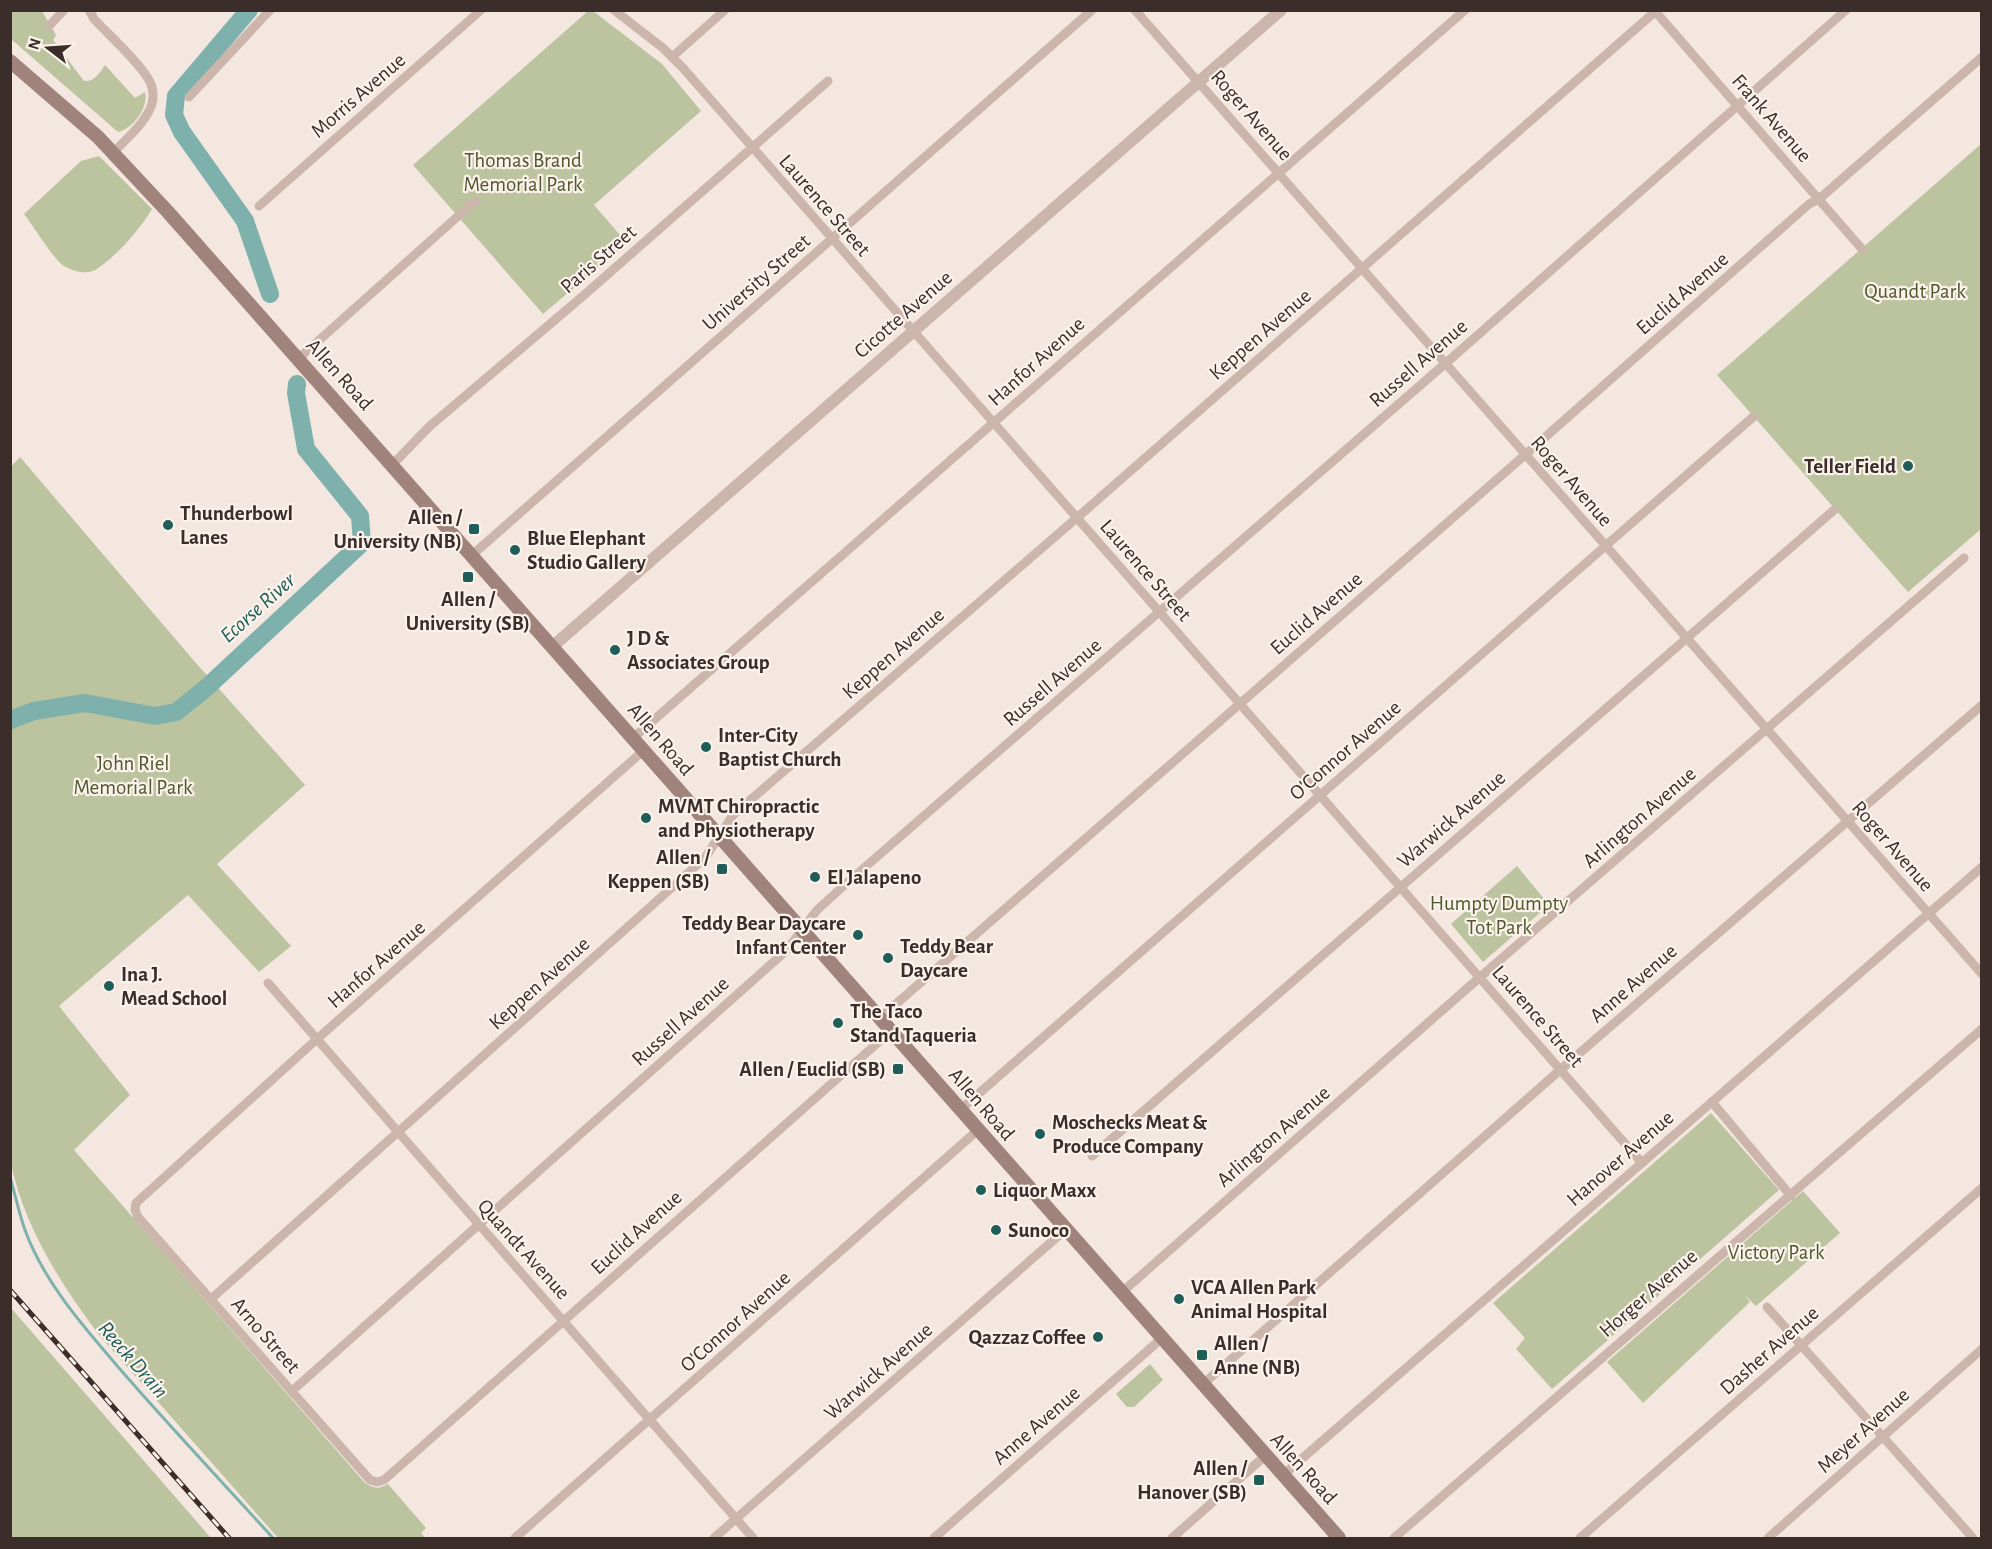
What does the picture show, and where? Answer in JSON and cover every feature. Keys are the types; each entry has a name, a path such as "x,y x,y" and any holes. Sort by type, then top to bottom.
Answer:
{"main road":[{"name":"Allen Road","path":"10,61 114,152 1339,1539"}],"street":[{"path":"50,25 64,10"},
{"path":"89,10 94,19 146,76 152,92 150,110 140,125 114,152"},
{"path":"189,97 270,10"},
{"name":"Morris Avenue","path":"259,206 481,10"},
{"name":"Laurence Street","path":"614,10 672,57 1642,1163"},
{"path":"672,57 725,10"},
{"name":"University Street","path":"471,556 1092,10"},
{"name":"Roger Avenue","path":"1136,10 1982,974"},
{"name":"Cicotte Avenue","path":"552,647 1281,10"},
{"name":"Hanfor Avenue","path":"632,739 1465,10"},
{"name":"Russell Avenue","path":"292,1391 787,950 817,910 849,881 1445,364 1846,10"},
{"name":"Frank Avenue","path":"1655,11 1863,249"},
{"name":"Keppen Avenue","path":"211,1299 705,858 733,815 1077,518 1655,11"},
{"name":"Euclid Avenue","path":"880,1018 1809,204 1819,199 1982,57"},
{"name":"Paris Street","path":"392,465 430,426 828,81"},
{"path":"298,359 475,201"},
{"name":"O'Connor Avenue","path":"960,1110 1753,417"},
{"name":"Warwick Avenue","path":"1092,1156 1834,510"},
{"name":"Arlington Avenue","path":"1121,1293 1964,558"},
{"name":"Anne Avenue","path":"1202,1385 1560,1070 1982,705"},
{"name":"Hanfor Avenue","path":"135,1206 137,1200 317,1039 644,751"},
{"name":"Hanover Avenue","path":"1282,1476 1982,867"},
{"name":"Quandt Avenue","path":"268,983 753,1539"},
{"name":"Horger Avenue","path":"1394,1539 1982,1029"},
{"name":"Euclid Avenue","path":"377,1482 384,1480 891,1031"},
{"path":"1712,1102 1791,1196"},
{"name":"O'Connor Avenue","path":"515,1539 978,1130"},
{"name":"Dasher Avenue","path":"1580,1539 1982,1188"},
{"name":"Arno Street","path":"135,1206 138,1217 370,1480 377,1482"},
{"name":"Warwick Avenue","path":"714,1539 1065,1230"},
{"path":"1767,1306 1973,1539"},
{"name":"Anne Avenue","path":"934,1539 1161,1339"},
{"name":"Meyer Avenue","path":"1768,1539 1982,1349"},
{"path":"1172,1539 1265,1456"}],"green space":[{"path":"11,11 42,11 56,35 53,40 84,81 94,78 105,65 135,98 145,92 145,104 134,122 118,132 11,39"},
{"name":"Thomas Brand Memorial Park","path":"588,11 593,11 662,64 701,111 594,205 627,243 543,314 413,165"},
{"name":"Quandt Park","path":"1981,144 1981,529 1908,592 1717,375"},
{"path":"99,156 152,209 134,234 110,259 95,270 79,272 60,262 24,214 81,161"},
{"name":"John Riel Memorial Park","path":"20,457 195,662 305,785 217,864 291,946 259,972 188,895 59,1006 130,1095 74,1150 365,1483 377,1488 388,1484 426,1528 421,1533 426,1538 278,1538 99,1335 58,1275 25,1210 11,1164 10,468"},
{"name":"Humpty Dumpty Tot Park","path":"1517,866 1549,905 1483,962 1451,924"},
{"path":"1711,1113 1779,1190 1552,1389 1516,1349 1525,1338 1493,1303"},
{"name":"Victory Park","path":"1803,1191 1840,1233 1756,1306 1744,1294 1750,1302 1643,1403 1607,1362"},
{"path":"11,1308 211,1538 11,1538"},
{"path":"1150,1364 1163,1380 1134,1407 1127,1407 1116,1394"}],"waterway":[{"name":"Ecorse River","path":"249,10 176,96 174,115 182,132 245,221 270,294"},
{"name":"Ecorse River","path":"10,720 34,711 85,703 155,716 176,712 205,689 362,543 360,516 306,449 296,393 297,384"},
{"name":"Reeck Drain","path":"10,1177 23,1224 34,1250 44,1270 69,1307 144,1397 273,1538"}],"railway":[{"path":"10,1290 229,1538"}],"place":[{"name":"Teller Field","path":"1908,466"},
{"name":"Thunderbowl Lanes","path":"168,525"},
{"name":"Allen / University (NB)","path":"474,529"},
{"name":"Blue Elephant Studio Gallery","path":"515,550"},
{"name":"Allen / University (SB)","path":"468,577"},
{"name":"J D & Associates Group","path":"615,650"},
{"name":"Inter-City Baptist Church","path":"706,747"},
{"name":"MVMT Chiropractic and Physiotherapy","path":"646,818"},
{"name":"Allen / Keppen (SB)","path":"722,869"},
{"name":"El Jalapeno","path":"815,877"},
{"name":"Teddy Bear Daycare Infant Center","path":"858,935"},
{"name":"Teddy Bear Daycare","path":"888,958"},
{"name":"Ina J. Mead School","path":"109,986"},
{"name":"The Taco Stand Taqueria","path":"838,1023"},
{"name":"Allen / Euclid (SB)","path":"898,1069"},
{"name":"Moschecks Meat & Produce Company","path":"1040,1134"},
{"name":"Liquor Maxx","path":"981,1190"},
{"name":"Sunoco","path":"996,1230"},
{"name":"VCA Allen Park Animal Hospital","path":"1179,1299"},
{"name":"Qazzaz Coffee","path":"1098,1337"},
{"name":"Allen / Anne (NB)","path":"1202,1355"},
{"name":"Allen / Hanover (SB)","path":"1259,1480"}]}
